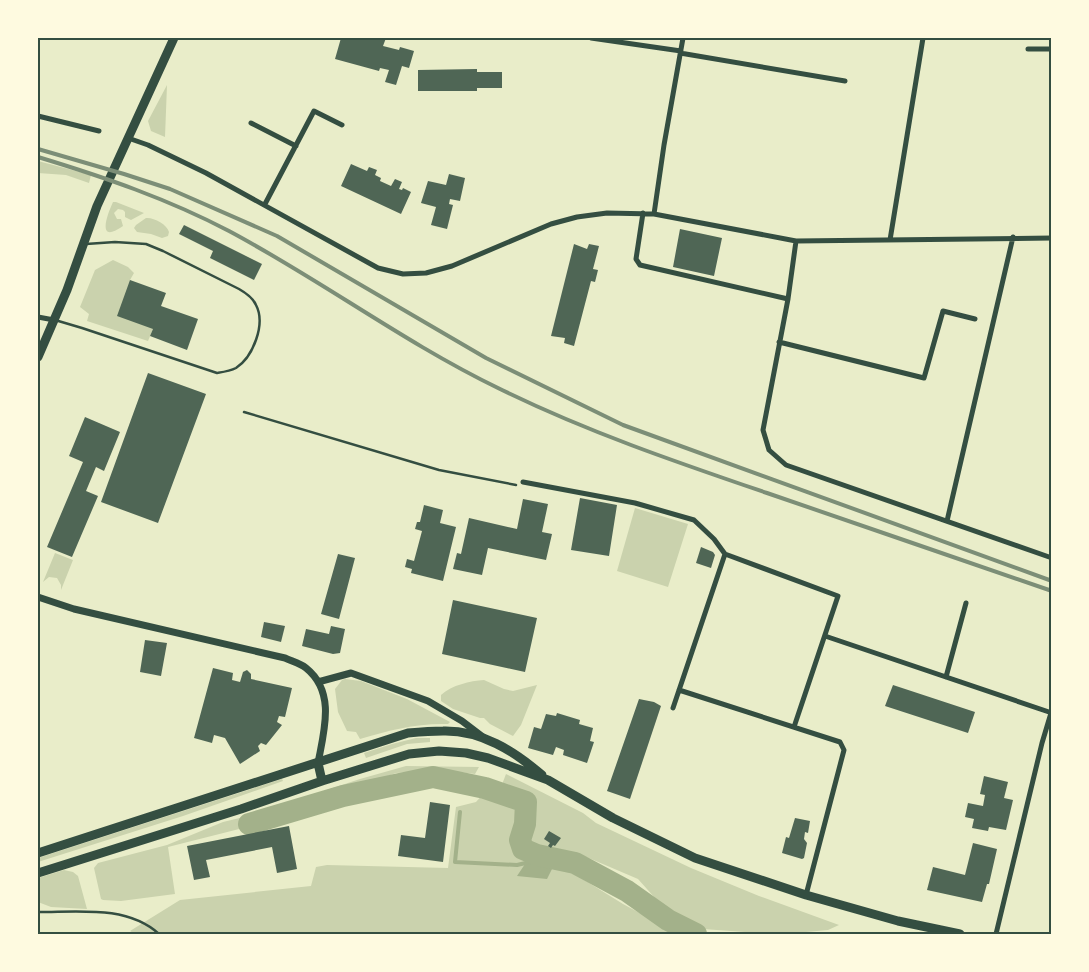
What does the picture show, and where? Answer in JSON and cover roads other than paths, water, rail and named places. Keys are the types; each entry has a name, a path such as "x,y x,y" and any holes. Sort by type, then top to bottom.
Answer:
{"main road":[{"path":"38,357 103,193 174,38"},
{"path":"38,853 408,733 444,730 484,737 533,767 548,780"},
{"path":"38,872 409,754 439,751 466,752 548,780 613,818 695,858 806,895 898,921 960,934"},
{"path":"318,763 322,781"}],"street":[{"path":"591,38 845,81"},
{"path":"654,214 683,38"},
{"path":"890,240 923,38"},
{"path":"1028,49 1052,49"},
{"path":"265,204 314,111 342,125"},
{"path":"38,116 99,131"},
{"path":"251,123 296,146"},
{"path":"126,143 156,149 265,204 309,231 378,268 403,274 426,273 452,266 551,224 577,217 608,213 654,214 796,241 1052,238"},
{"path":"644,213 636,259 640,265 788,299"},
{"path":"947,521 1013,237"},
{"path":"796,241 788,299 763,430 769,450 786,465 1052,558"},
{"path":"779,342 924,378 943,311 974,319"},
{"path":"38,317 54,320"},
{"path":"523,482 635,502 694,520 714,539 725,554 838,596 794,727"},
{"path":"673,708 725,554"},
{"path":"38,598 74,609 285,658 306,667 318,682 325,700 327,715 318,763"},
{"path":"946,677 966,603"},
{"path":"825,636 1051,713 996,934"},
{"path":"318,682 351,673 428,701 462,721 484,737"},
{"path":"679,690 840,742 844,750 806,895"}],"lane":[{"path":"54,320 217,373 235,368 243,362 256,339 260,328 260,317 256,305 249,296 239,289 146,244 115,242 84,244"}],"waterway":[{"path":"249,824 343,796 433,777 485,788 526,802 525,824 520,840 523,849 537,855 575,863 627,891 668,920 696,934"},
{"path":"460,812 455,862 517,865 530,862"}],"railway":[{"path":"38,149 170,189 277,236 486,358 623,425 1052,581"},
{"path":"38,157 87,172 206,219 297,270 430,351 531,404 631,445 699,470 1052,591"}]}
